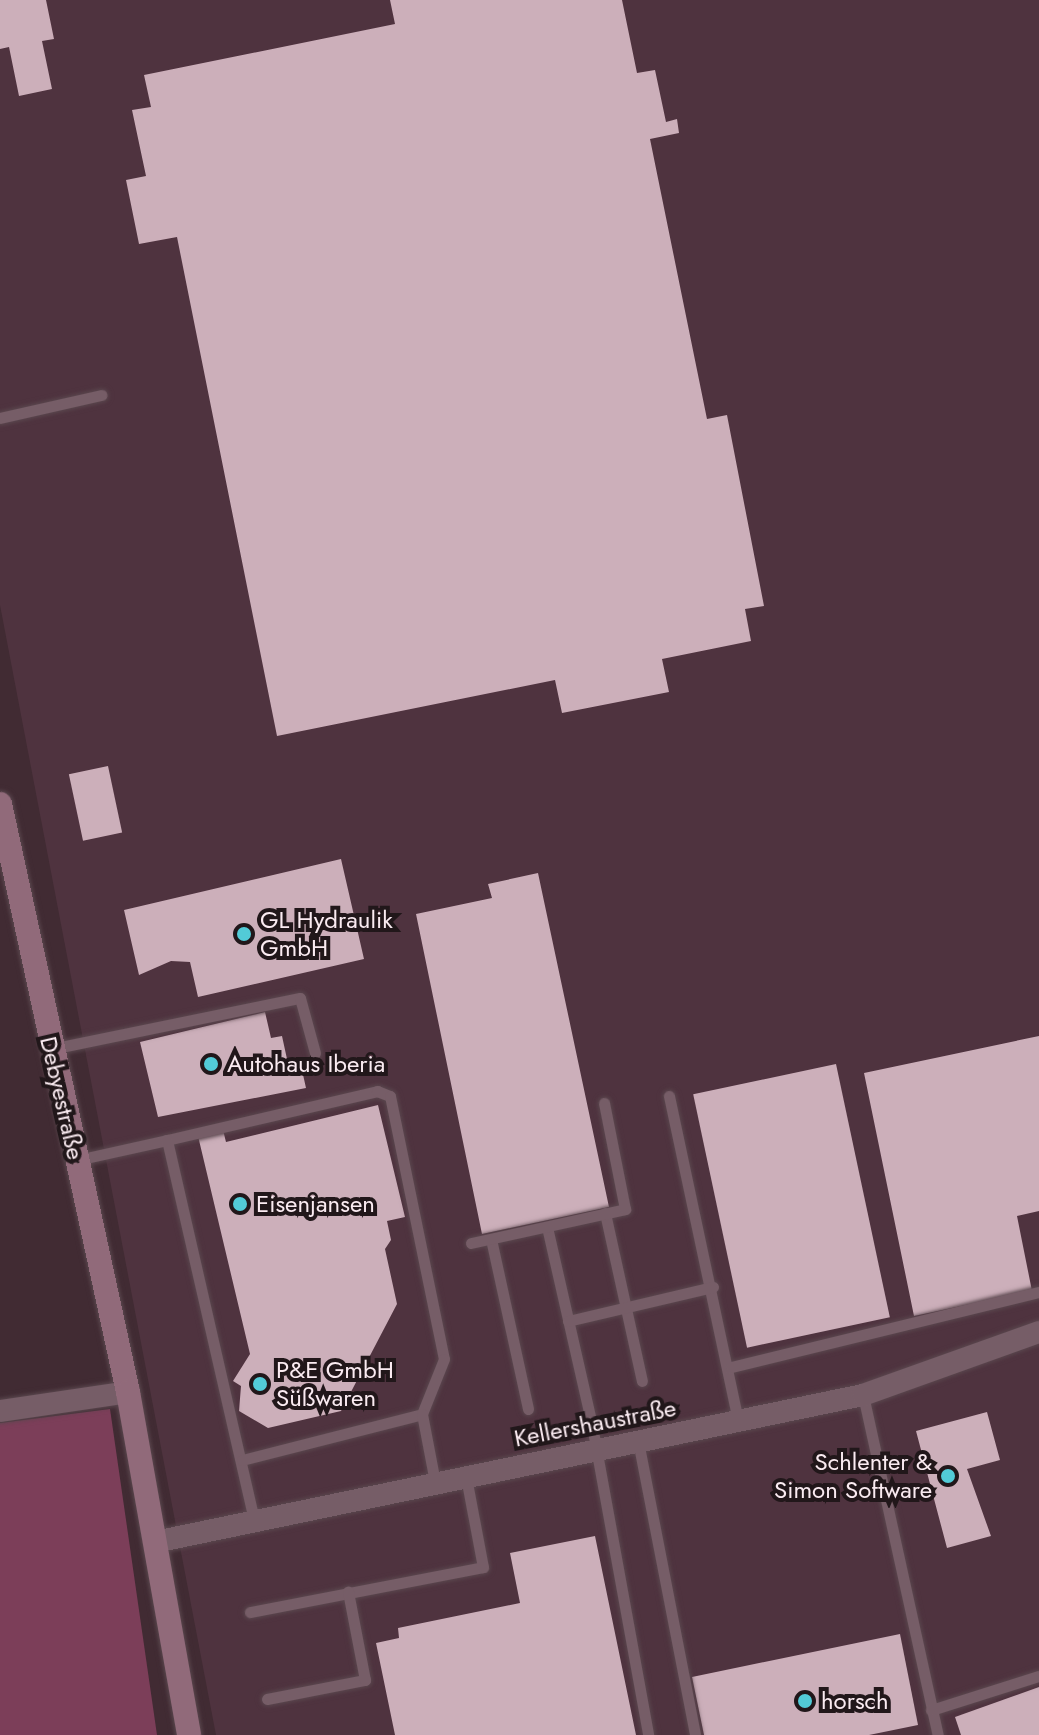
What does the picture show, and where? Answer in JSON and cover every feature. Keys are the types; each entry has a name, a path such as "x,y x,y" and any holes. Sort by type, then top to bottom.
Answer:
{"main road":[{"name":"Debyestraße","path":"0,804 51,1050 128,1392 189,1735"}],"street":[{"name":"Kellershaustraße","path":"155,1542 863,1395 1039,1332"},
{"path":"0,1411 128,1392"}],"lane":[{"path":"0,418 101,395"},
{"path":"51,1050 300,998 315,1053"},
{"path":"76,1160 377,1091 390,1096 444,1359 422,1414 435,1482"},
{"path":"669,1096 731,1367 738,1420"},
{"path":"471,1243 625,1209 604,1103"},
{"path":"167,1140 255,1523"},
{"path":"605,1213 642,1381"},
{"path":"547,1227 648,1735"},
{"path":"491,1239 528,1409"},
{"path":"568,1321 713,1287"},
{"path":"731,1367 1039,1292"},
{"path":"863,1395 938,1735"},
{"path":"242,1460 422,1414"},
{"path":"638,1440 695,1735"},
{"path":"250,1612 483,1567 466,1476"},
{"path":"267,1699 365,1680 348,1592"},
{"path":"931,1710 1039,1676"}],"shaded area":[{"path":"0,0 1039,0 1039,1735 216,1735 0,605"},
{"path":"110,1409 157,1735 0,1735 0,1423"}],"building":[{"path":"0,0 46,0 54,39 42,41 52,89 19,96 9,47 0,49"},
{"path":"390,0 622,0 637,73 655,70 666,122 677,119 679,133 650,139 707,419 727,415 764,606 745,609 751,641 662,659 669,692 562,713 555,680 277,736 177,237 139,244 126,180 146,176 132,110 151,107 144,75 395,24"},
{"path":"108,766 122,833 83,841 69,774"},
{"name":"GL Hydraulik GmbH","path":"341,859 364,959 198,997 190,962 171,961 139,975 124,910"},
{"path":"538,873 609,1207 482,1234 416,914 492,898 488,884"},
{"name":"Autohaus Iberia","path":"265,1012 271,1038 282,1036 287,1059 278,1067 300,1061 306,1088 158,1117 140,1042"},
{"path":"1039,1036 1039,1211 1017,1216 1032,1291 914,1316 864,1073"},
{"path":"836,1064 890,1317 747,1348 693,1094"},
{"path":"378,1105 405,1217 387,1221 391,1240 385,1249 397,1304 341,1411 268,1428 239,1411 241,1386 233,1381 250,1354 198,1136 223,1130 226,1142"},
{"name":"Schlenter & Simon Software","path":"987,1412 1000,1460 967,1469 991,1536 947,1548 916,1431"},
{"path":"595,1536 636,1735 395,1735 376,1643 399,1638 398,1628 520,1603 510,1553"},
{"name":"horsch","path":"900,1634 918,1725 869,1735 704,1735 692,1677"},
{"path":"1039,1687 1039,1735 961,1735 955,1717"}],"place":[{"name":"GL Hydraulik GmbH","path":"244,934"},
{"name":"Autohaus Iberia","path":"211,1064"},
{"name":"Eisenjansen","path":"240,1204"},
{"name":"P&E GmbH Süßwaren","path":"260,1384"},
{"name":"Schlenter & Simon Software","path":"948,1476"},
{"name":"horsch","path":"805,1701"}]}
